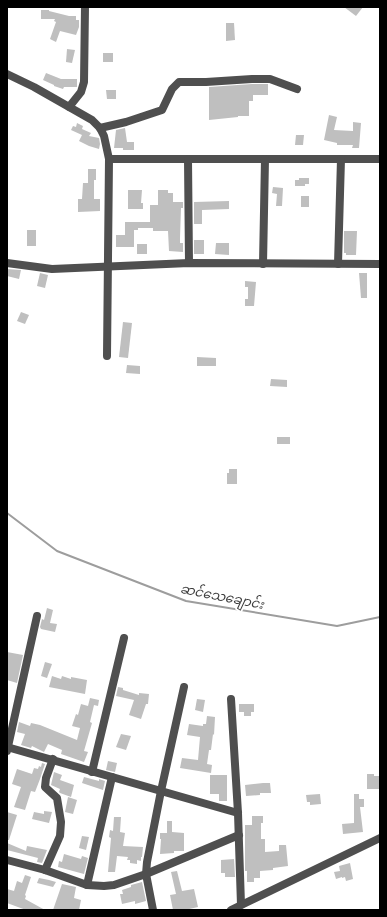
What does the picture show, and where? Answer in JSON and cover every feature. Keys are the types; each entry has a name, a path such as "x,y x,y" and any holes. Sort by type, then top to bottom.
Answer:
{"street":[{"path":"69,107 81,92 84,82 85,7"},
{"path":"7,74 34,87 92,120 100,128 104,136 109,159 107,356"},
{"path":"100,128 126,122 162,110 172,89 179,82 270,79 297,89"},
{"path":"109,159 380,159"},
{"path":"188,159 189,263"},
{"path":"263,264 265,159"},
{"path":"338,264 340,159"},
{"path":"7,263 52,269 189,263 380,264"},
{"path":"37,616 7,749 53,759 92,772 238,813"},
{"path":"92,772 124,638"},
{"path":"153,910 146,874 161,791 184,687"},
{"path":"231,699 238,813 241,905"},
{"path":"45,870 60,836 61,822 57,798 45,787 46,778 53,759"},
{"path":"87,884 112,777"},
{"path":"7,860 45,870 87,884 104,886 114,885 146,874 239,835"},
{"path":"231,910 380,838"}],"building":[{"path":"344,7 363,7 356,16"},
{"path":"41,10 49,10 69,16 76,16 76,20 79,20 79,27 76,35 60,31 56,42 50,39 56,22 54,21 55,19 41,19"},
{"path":"226,23 234,23 235,40 226,41"},
{"path":"67,49 75,50 72,63 66,62"},
{"path":"103,53 113,53 113,62 103,62"},
{"path":"46,73 61,79 77,79 77,87 64,87 63,89 54,86 43,80"},
{"path":"268,84 268,95 253,95 253,101 249,101 249,116 209,120 209,87"},
{"path":"106,90 116,90 116,99 107,99"},
{"path":"329,115 337,117 334,130 353,131 353,122 361,123 359,148 352,148 353,145 337,145 337,143 324,140"},
{"path":"77,123 83,126 82,129 91,133 89,136 99,138 99,149 79,141 82,135 71,130 73,126 76,127"},
{"path":"125,128 127,142 134,142 134,150 114,148 116,130"},
{"path":"296,135 304,135 303,145 295,145"},
{"path":"88,169 96,169 96,180 94,180 94,199 100,199 100,211 78,212 78,199 82,199 83,183 88,183"},
{"path":"299,178 309,178 309,184 305,184 305,186 295,186 295,180 299,180"},
{"path":"273,187 283,188 282,206 276,206 277,194 272,193"},
{"path":"128,190 142,190 141,203 143,203 143,209 128,209"},
{"path":"158,190 168,190 168,193 173,193 173,202 183,202 183,208 181,208 180,243 183,243 183,252 169,251 168,231 153,231 153,228 138,228 138,230 134,230 134,247 116,247 116,235 125,235 125,222 150,222 150,205 158,205"},
{"path":"301,196 309,196 309,207 301,207"},
{"path":"229,201 229,209 202,210 202,224 194,224 194,202"},
{"path":"27,230 36,230 36,246 27,246"},
{"path":"344,231 357,231 356,255 346,255 346,253 344,253"},
{"path":"194,240 204,240 204,254 194,254"},
{"path":"216,243 229,243 229,255 215,254"},
{"path":"137,244 147,244 147,254 137,254"},
{"path":"7,269 21,270 19,279 7,276"},
{"path":"40,273 48,275 45,288 37,286"},
{"path":"359,273 367,273 367,298 361,298"},
{"path":"245,281 256,282 254,306 245,306 245,299 248,299 248,287 245,287"},
{"path":"21,312 29,315 25,324 17,321"},
{"path":"123,322 132,323 128,358 119,357"},
{"path":"197,357 216,358 216,366 197,366"},
{"path":"127,365 140,366 140,374 126,373"},
{"path":"271,379 287,380 287,387 270,386"},
{"path":"277,437 290,437 290,444 277,444"},
{"path":"229,469 237,469 237,484 227,484 227,473 229,473"},
{"path":"47,608 53,610 50,623 57,624 55,632 41,629 40,627 42,619 44,620"},
{"path":"7,652 23,655 17,683 7,680"},
{"path":"45,662 52,664 47,678 41,676"},
{"path":"52,676 61,679 62,676 71,679 71,677 87,680 85,694 49,687"},
{"path":"118,687 139,695 139,693 149,694 148,704 146,704 141,719 129,715 134,700 116,696"},
{"path":"90,698 99,700 98,706 94,705 90,722 92,723 84,751 88,752 84,762 61,754 62,750 48,744 44,752 32,746 31,748 21,745 25,734 17,732 19,722 30,726 31,723 40,725 77,740 80,728 72,726 76,714 78,715 81,704 88,706"},
{"path":"197,699 205,700 203,712 195,710"},
{"path":"239,704 254,704 254,712 251,712 251,716 244,716 244,712 239,712"},
{"path":"207,716 215,717 214,735 213,734 207,764 212,765 211,773 180,768 182,758 198,760 200,737 187,735 189,724 203,726 203,724 206,724"},
{"path":"121,734 131,736 126,750 116,747"},
{"path":"108,761 117,763 115,772 106,770"},
{"path":"42,763 45,764 40,779 35,792 31,791 25,810 14,807 21,787 12,784 17,769 32,774 34,768 38,769 39,766 41,767"},
{"path":"54,772 62,775 60,780 74,785 71,797 60,793 60,789 51,785"},
{"path":"367,774 380,776 380,789 367,789"},
{"path":"210,775 227,775 227,801 219,801 219,794 210,794"},
{"path":"84,777 105,781 103,790 82,783"},
{"path":"270,783 271,793 260,793 260,795 246,796 245,785"},
{"path":"320,794 321,804 310,805 310,802 307,802 306,795"},
{"path":"354,794 359,794 359,799 364,799 364,807 360,807 363,832 343,834 342,824 354,823"},
{"path":"68,797 77,800 73,814 65,812"},
{"path":"44,811 52,812 49,823 32,819 34,812 44,814"},
{"path":"7,812 17,815 9,840 7,840"},
{"path":"252,816 263,816 263,823 261,823 261,839 265,839 265,852 279,851 279,845 286,845 288,866 273,868 273,870 260,871 260,878 254,878 254,882 247,882 247,871 245,871 245,825 252,825"},
{"path":"114,817 121,817 120,832 125,833 123,846 143,847 142,857 141,861 137,860 137,864 130,863 130,860 127,860 128,857 117,856 115,872 108,872 111,838 109,837 110,830 113,831"},
{"path":"167,821 172,821 172,832 184,833 184,851 174,851 174,853 160,854 160,833 167,833"},
{"path":"82,836 89,837 86,850 79,848"},
{"path":"7,843 26,851 27,846 47,850 42,863 37,862 38,858 7,850"},
{"path":"64,854 81,859 82,856 88,858 84,874 58,867 59,861 62,862"},
{"path":"234,859 235,877 225,877 225,873 221,873 221,860"},
{"path":"350,863 353,879 346,881 345,877 342,877 336,879 334,872 340,871 339,866"},
{"path":"177,871 182,891 194,889 198,907 185,910 173,910 170,895 176,894 171,872"},
{"path":"25,875 31,877 25,899 45,910 26,910 7,903 7,889 14,891 17,881 22,883"},
{"path":"39,878 56,882 53,887 37,883"},
{"path":"142,882 146,901 135,904 135,901 122,904 120,894 123,894 122,890 131,887 131,885"},
{"path":"62,884 76,887 74,898 81,900 79,910 53,910"}],"waterway":[{"name":"ဆင်သေချောင်း","path":"7,513 57,551 186,601 337,626 380,617"}]}
